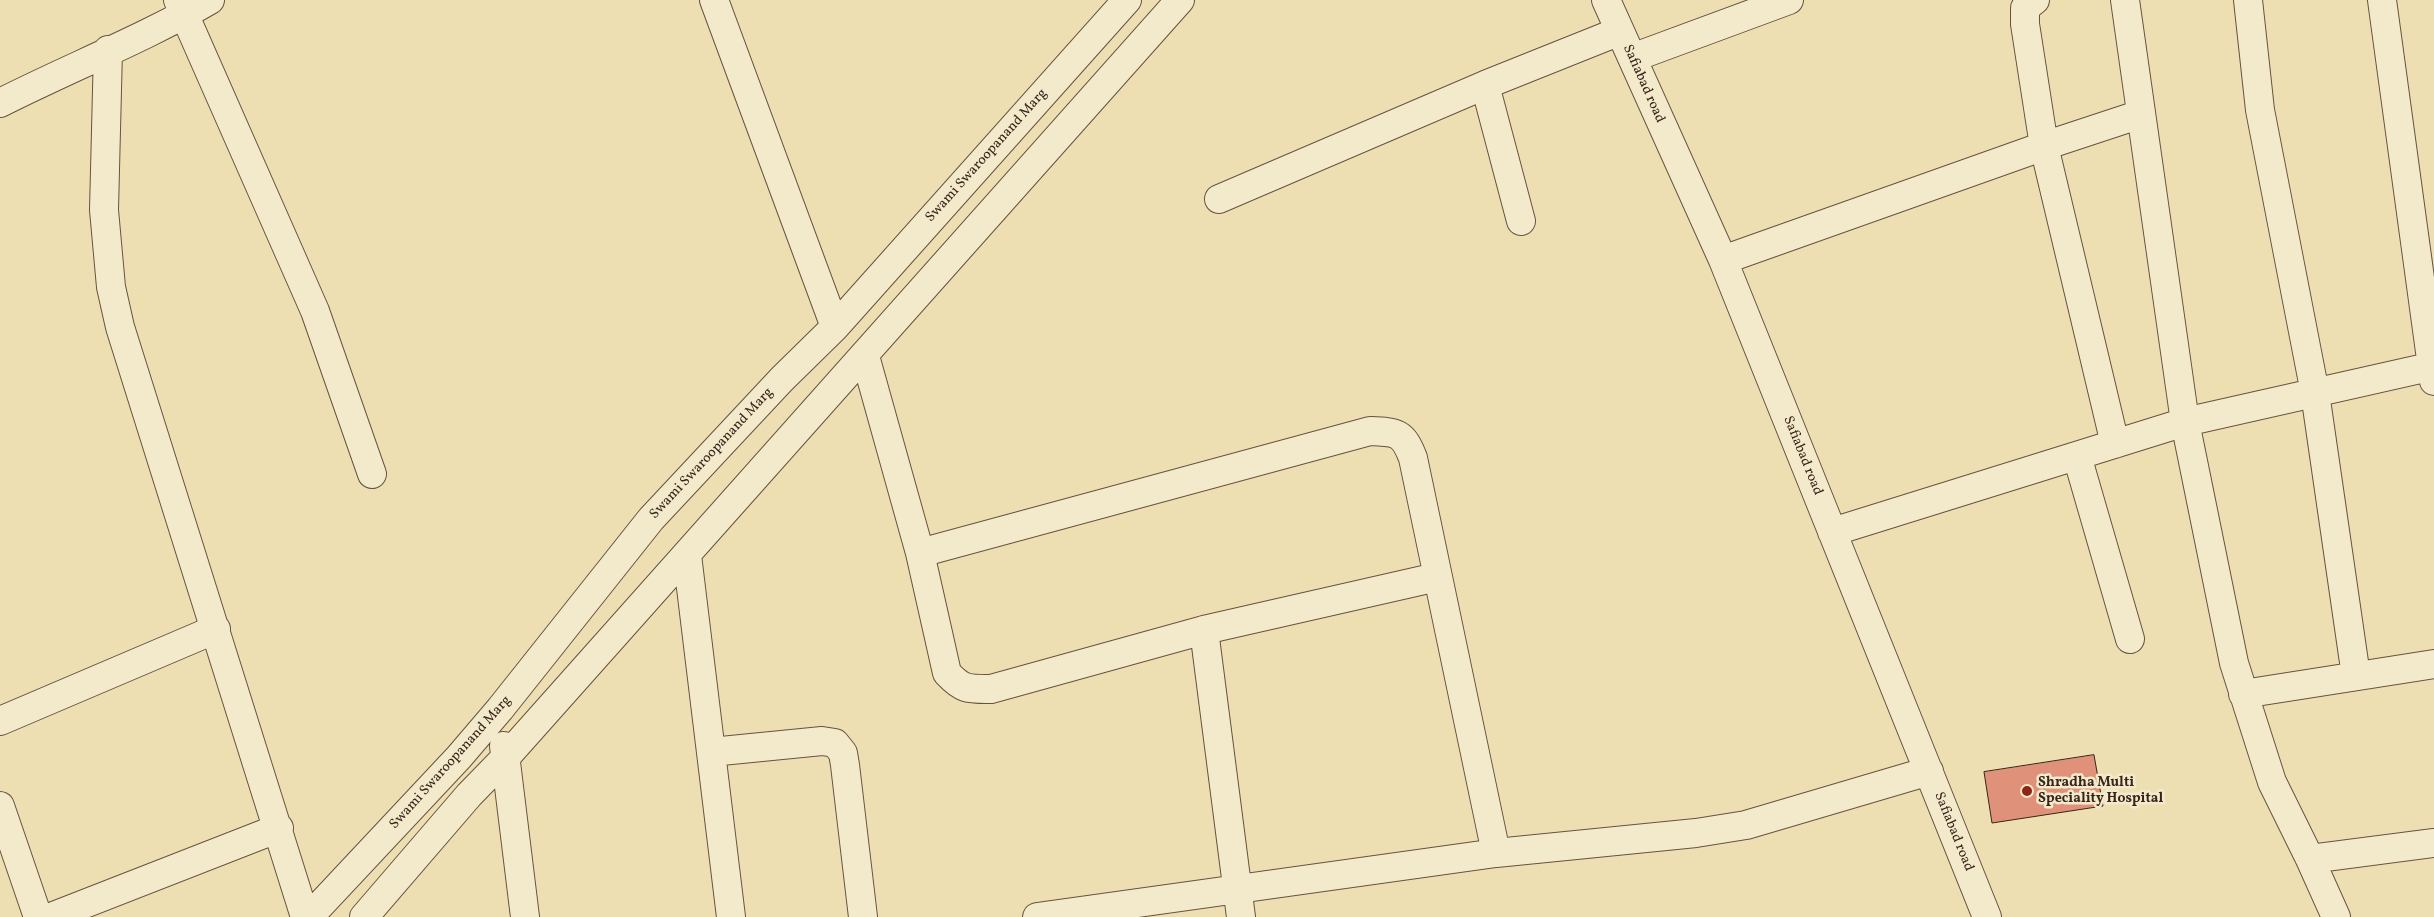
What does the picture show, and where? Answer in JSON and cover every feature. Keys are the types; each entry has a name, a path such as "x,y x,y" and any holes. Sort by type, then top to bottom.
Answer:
{"street":[{"path":"0,103 108,50 181,8 210,0"},
{"path":"714,0 835,327"},
{"name":"Swami Swaroopanand Marg","path":"309,917 459,757 500,710 651,519 782,379 835,327 1127,0"},
{"path":"364,917 469,795 506,757 865,356 1180,0"},
{"name":"Safiabad road","path":"1606,0 1723,260 1987,917"},
{"path":"1632,58 1789,0"},
{"path":"2035,0 2025,8 2025,24 2044,146 2115,444"},
{"path":"2125,0 2185,422 2234,664 2272,782 2310,858 2336,917"},
{"path":"2248,0 2260,110 2316,393 2356,676"},
{"path":"1832,532 2185,422 2316,393 2433,371 2382,0"},
{"path":"181,8 315,311 372,474"},
{"path":"1219,199 1485,85 1620,30"},
{"path":"108,50 104,210 111,287 120,327 279,828 305,917"},
{"path":"1485,85 1522,221"},
{"path":"1723,260 2044,146 2141,114"},
{"path":"865,356 920,553 947,673 958,685 972,689 991,689 1204,630 1437,577"},
{"path":"920,553 1361,434 1378,431 1394,432 1406,440 1413,458 1496,853"},
{"path":"2077,456 2130,639"},
{"path":"687,554 731,917"},
{"path":"0,721 216,629"},
{"path":"1204,630 1240,917"},
{"path":"2243,694 2434,664"},
{"path":"500,710 524,917"},
{"path":"711,752 822,741 835,743 843,753 845,765 863,917"},
{"path":"1037,917 1116,912 1238,890 1496,853 1686,834 1746,825 1929,771"},
{"path":"0,806 38,917"},
{"path":"51,917 279,828"},
{"path":"2310,858 2434,843"}],"building":[{"path":"2094,755 2103,806 1992,823 1984,772"}],"place":[{"name":"Shradha Multi Speciality Hospital","path":"2027,791"}]}
